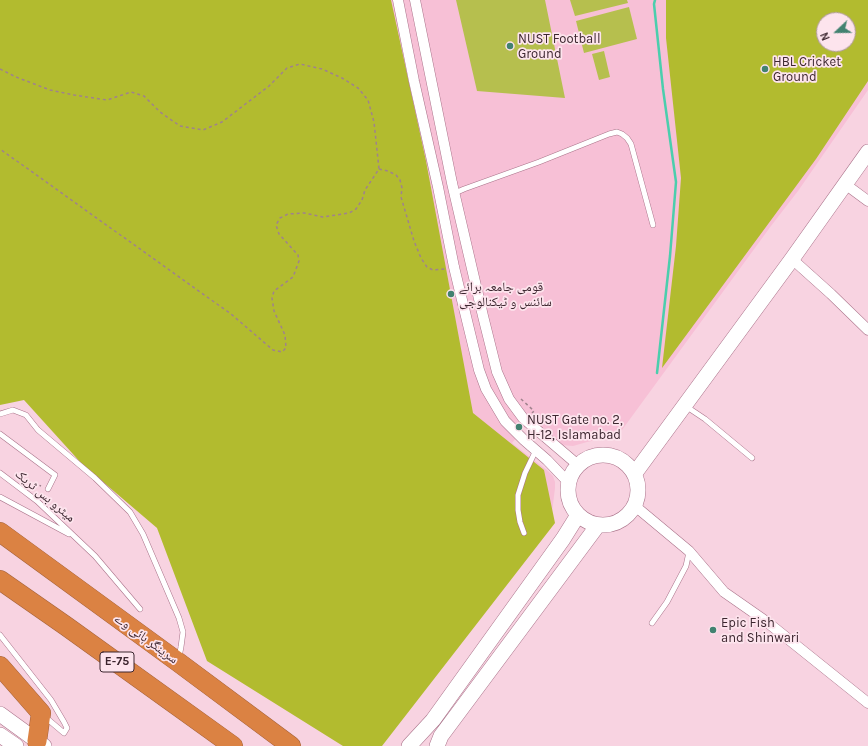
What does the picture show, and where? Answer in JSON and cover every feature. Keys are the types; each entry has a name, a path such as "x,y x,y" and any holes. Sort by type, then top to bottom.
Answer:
{"highway":[{"name":"سرینگر ہائی وے","path":"0,532 291,746"},
{"name":"E-75","path":"0,580 233,746"},
{"path":"0,666 41,713 40,744"}],"main road":[{"path":"635,473 792,259 868,152"},
{"path":"602,454 619,458 628,464 635,473 639,484 639,495 635,506 629,515 620,522 598,526 587,522 578,516 568,495 572,473 578,465 585,459 602,454"},
{"path":"409,746 438,713 578,516"},
{"path":"437,746 441,736 598,526"},
{"path":"0,714 40,744"},
{"path":"0,734 16,746"}],"street":[{"path":"398,0 454,267 479,370 486,389 505,420 569,483"},
{"path":"414,0 452,183 482,316 497,372 509,399 518,412 526,421 578,465"},
{"path":"438,187 452,183"},
{"path":"845,184 868,201"},
{"path":"792,259 868,330"},
{"path":"635,506 689,551 724,592 767,622 868,703"}],"lane":[{"path":"455,193 617,132 622,134 631,144 653,225"},
{"path":"685,405 752,458"},
{"path":"0,414 13,410 26,415 38,430 95,478 130,512 143,534 179,618 183,632 178,662"},
{"path":"0,434 55,475 48,489"},
{"path":"524,533 518,510 518,495 525,472 536,450"},
{"name":"میٹرو بس ٹریک","path":"0,473 37,501 95,556 140,609"},
{"name":"میٹرو بس ٹریک","path":"0,497 75,537"},
{"path":"652,623 667,602 686,566 689,551"},
{"path":"0,635 51,700 67,728 64,733 41,713"}],"path":[{"path":"0,69 50,90 74,95 107,100 131,92 144,96 160,112 180,126 203,130 222,122 269,86 287,68 300,64 322,69 342,78 358,88 368,100 374,122 379,169 365,190 362,200 356,209 349,213 323,217 304,213 288,214 280,218 276,225 279,234 298,255 299,261 293,277 274,291 272,298 274,311 285,335 286,348 282,352 273,350 231,314 0,149"},
{"path":"379,169 396,175 400,180 402,188 401,197 414,241 421,258 427,267 433,270 442,270 454,267"},
{"path":"518,394 534,411 526,421"}],"shaded area":[{"name":"قومی جامعہ برائے سائنس و ٹیکنالوجی","path":"0,0 868,0 868,90 798,191 622,430 601,439 573,446 561,445 531,420 512,443 553,476 555,488 552,512"}],"green space":[{"path":"0,0 391,0 426,161 473,413 544,470 555,523 382,746 343,746 207,661 157,528 82,464 24,400 0,405"},
{"name":"NUST Football Ground","path":"456,0 545,0 565,98 477,91"},
{"path":"570,0 627,0 628,3 575,16"},
{"path":"666,0 868,0 868,81 816,159 662,368 676,246 681,178 666,38"},
{"path":"629,7 637,39 584,53 576,21"},
{"path":"604,51 610,77 599,80 592,54"}],"waterway":[{"path":"655,0 654,4 663,89 676,182 670,256 657,373"}],"place":[{"name":"NUST Football Ground","path":"510,46"},
{"name":"HBL Cricket Ground","path":"765,69"},
{"name":"قومی جامعہ برائے سائنس و ٹیکنالوجی","path":"451,294"},
{"name":"NUST Gate no. 2, H-12, Islamabad","path":"519,427"},
{"name":"Epic Fish and Shinwari","path":"713,630"}]}
